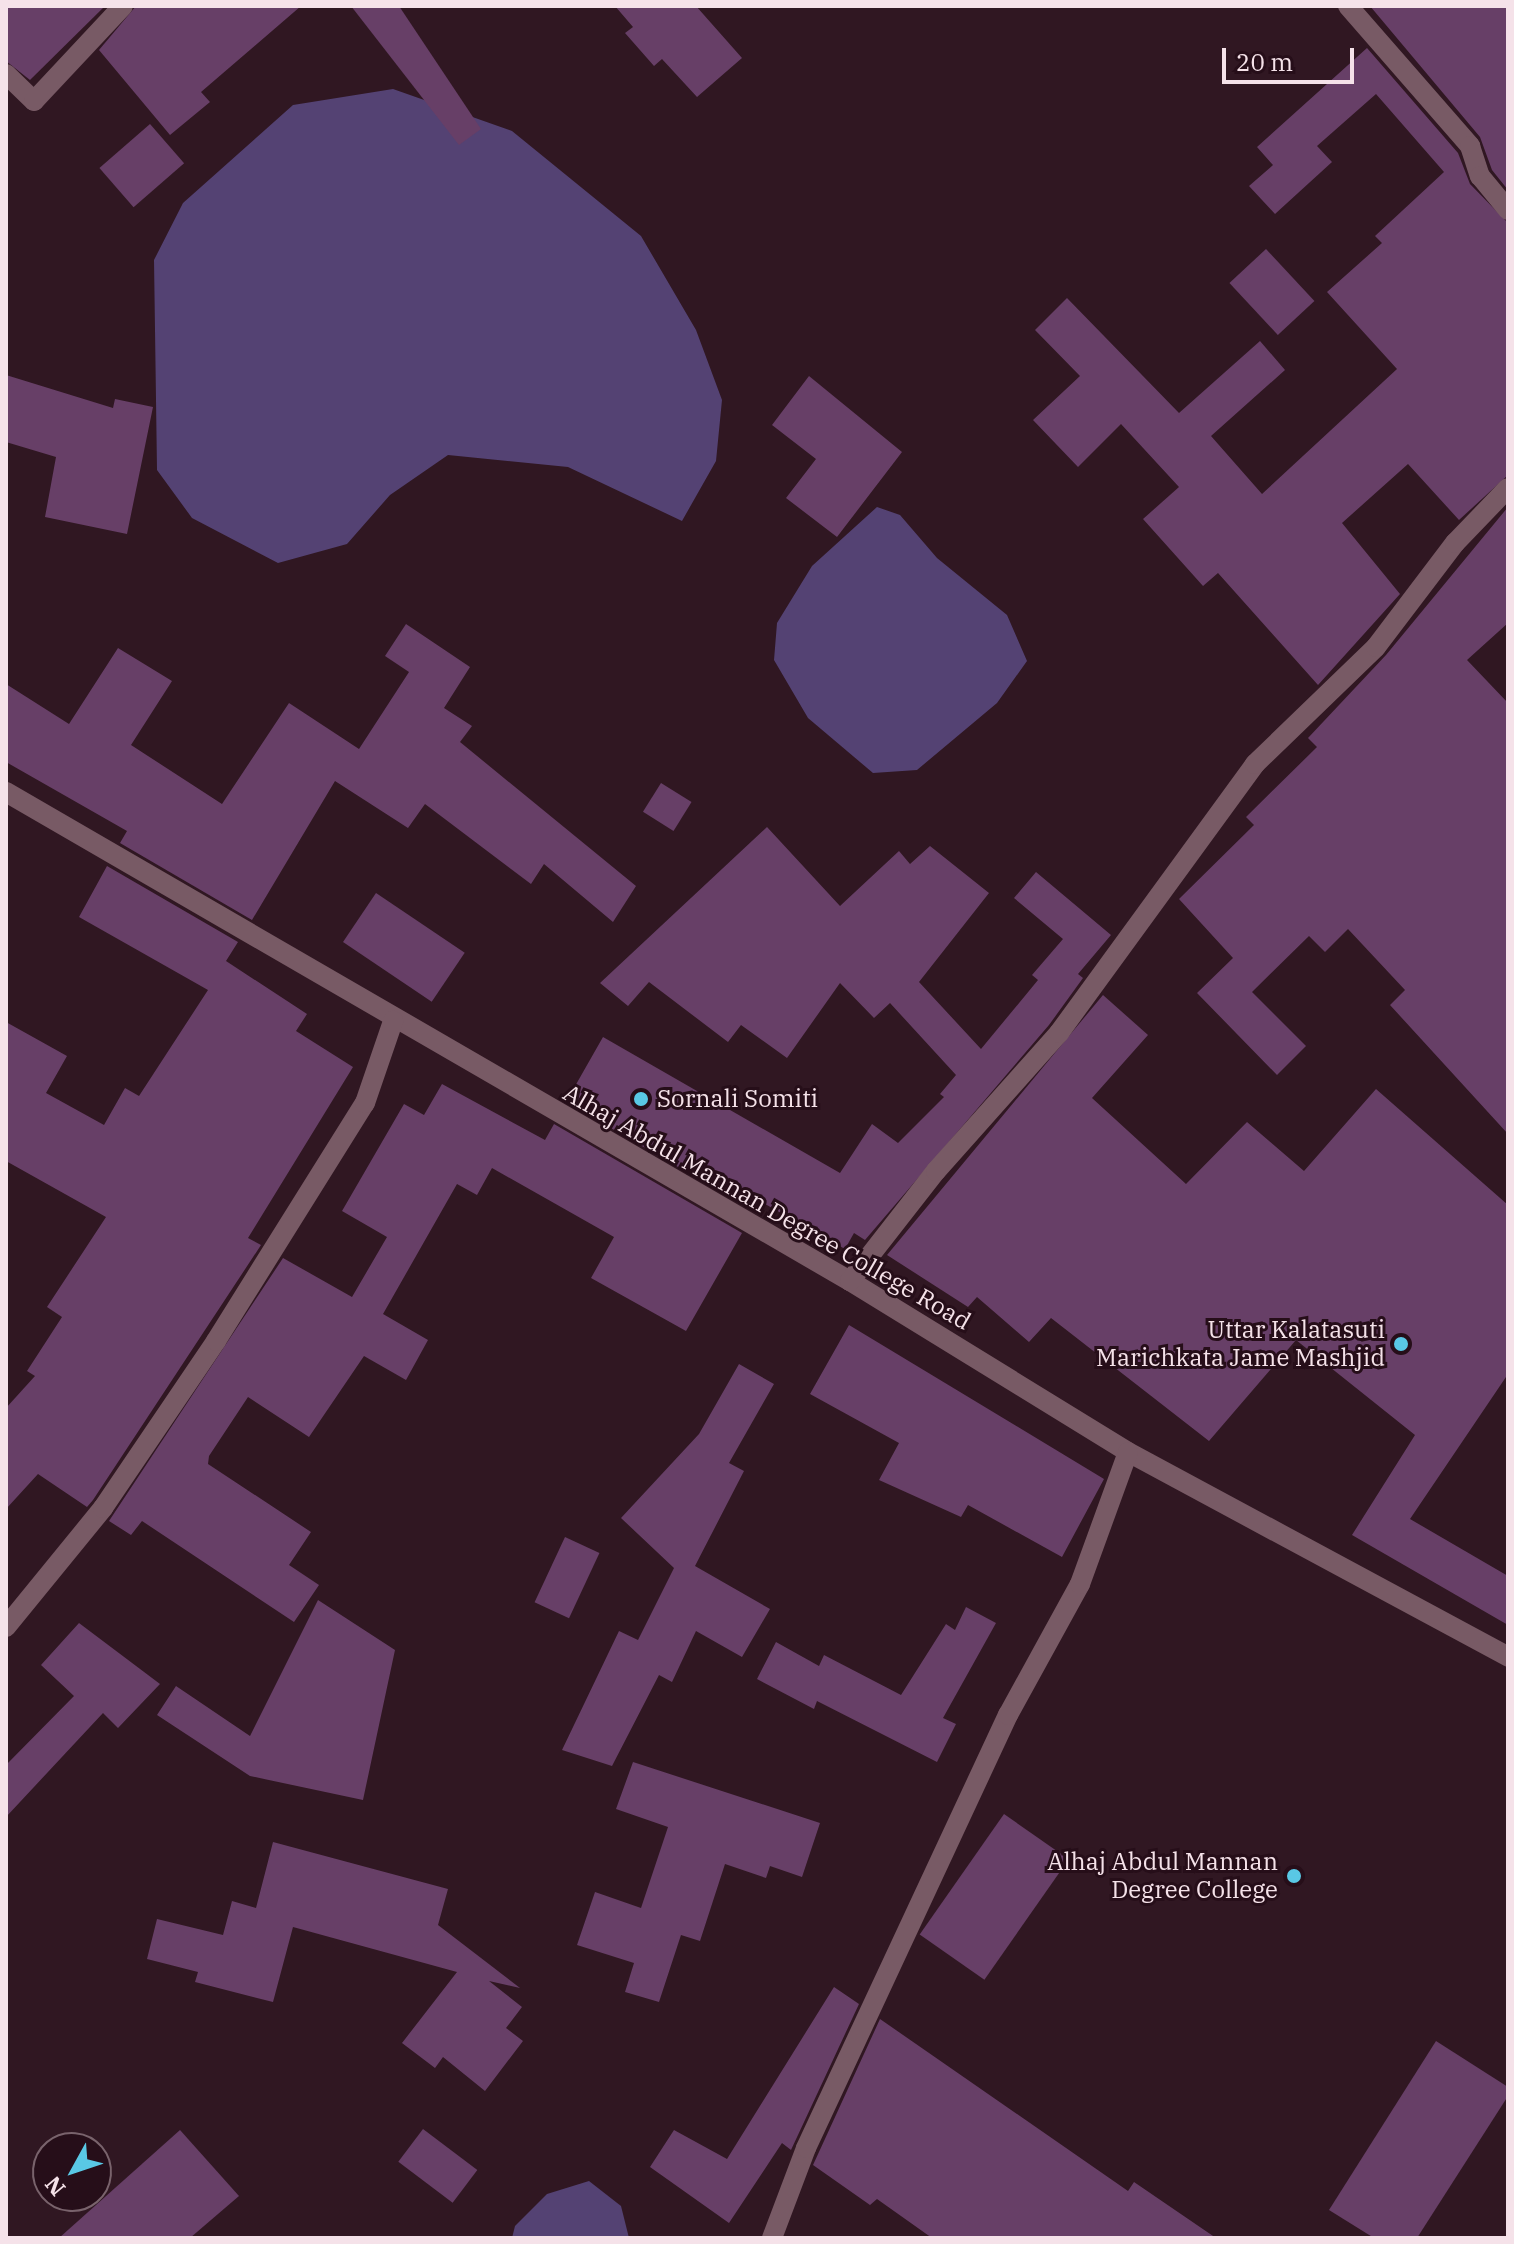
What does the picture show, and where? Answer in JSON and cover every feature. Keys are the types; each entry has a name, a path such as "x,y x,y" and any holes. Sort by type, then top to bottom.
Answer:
{"street":[{"path":"6,74 34,101 123,6"},
{"path":"1348,6 1470,146 1480,176 1508,210"},
{"path":"850,1281 936,1171 1059,1033 1255,764 1376,647 1455,543 1508,488"},
{"name":"Alhaj Abdul Mannan Degree College Road","path":"6,792 393,1021 850,1281 1128,1452 1508,1657"},
{"path":"6,1627 103,1508 216,1341 365,1103 393,1021"},
{"path":"772,2238 806,2148 1008,1715 1080,1584 1128,1452"}],"shaded area":[{"path":"393,89 512,131 641,236 696,330 722,400 716,461 682,521 568,467 448,455 390,495 347,544 278,563 192,518 157,470 154,260 183,203 293,105"},
{"path":"877,507 900,515 937,558 1007,615 1027,661 997,703 917,770 873,773 808,718 774,660 777,623 812,566"},
{"path":"589,2181 621,2206 629,2238 512,2238 515,2226 547,2194"}],"building":[{"path":"6,6 105,6 30,80 6,61"},
{"path":"136,6 301,6 201,92 210,102 170,135 99,50"},
{"path":"351,6 399,6 481,129 459,145"},
{"path":"615,6 696,6 742,58 697,97 662,59 654,66 625,33 633,27"},
{"path":"1370,6 1508,6 1508,190 1492,170 1480,137"},
{"path":"1367,48 1458,153 1470,184 1508,223 1508,475 1459,520 1408,464 1342,523 1400,594 1318,685 1218,573 1203,586 1143,519 1179,487 1121,424 1078,467 1033,420 1080,376 1035,330 1067,298 1179,413 1260,341 1285,370 1211,436 1262,494 1397,369 1327,292 1382,243 1375,236 1444,172 1376,94 1317,146 1332,162 1275,214 1249,186 1273,165 1257,147"},
{"path":"150,124 184,163 134,207 99,168"},
{"path":"1266,249 1314,301 1278,335 1229,283"},
{"path":"6,375 113,408 115,399 153,407 127,534 45,517 56,457 6,442"},
{"path":"809,376 902,452 837,537 786,498 816,459 772,425"},
{"path":"1508,507 1508,623 1467,660 1508,703 1508,1134 1390,1005 1405,990 1348,929 1325,952 1309,936 1252,992 1306,1046 1277,1075 1197,993 1233,958 1179,899 1254,825 1246,817 1317,747 1308,738 1386,655"},
{"path":"406,624 470,667 444,708 472,726 460,742 636,886 613,922 544,864 531,884 425,804 408,828 335,781 252,920 120,843 127,831 6,762 6,684 69,724 118,648 172,681 131,745 222,804 289,703 359,749 409,672 385,656"},
{"path":"661,783 692,802 674,831 643,812"},
{"path":"767,827 840,906 899,851 910,864 930,846 989,893 919,982 981,1049 1038,980 1032,975 1063,939 1014,898 1036,872 1111,935 1078,974 1083,978 1049,1025 865,1240 854,1233 845,1249 760,1201 754,1211 566,1102 603,1037 840,1173 872,1124 898,1143 944,1097 940,1094 956,1075 890,1003 874,1018 840,983 787,1058 741,1025 728,1042 649,982 628,1006 600,983"},
{"path":"107,866 238,942 226,961 307,1014 296,1031 353,1067 248,1238 261,1245 93,1500 87,1507 38,1474 6,1509 6,1408 35,1376 27,1371 62,1317 47,1307 106,1217 6,1161 6,1022 67,1056 46,1093 104,1125 125,1088 139,1096 208,990 79,917"},
{"path":"376,893 465,953 432,1002 343,942"},
{"path":"1103,995 1148,1035 1092,1098 1186,1184 1247,1122 1304,1171 1376,1089 1508,1205 1508,1374 1410,1519 1508,1576 1508,1625 1352,1535 1415,1435 1296,1340 1209,1441 1051,1318 1029,1342 977,1297 968,1307 887,1255"},
{"path":"442,1084 545,1140 554,1124 742,1233 686,1331 591,1278 614,1237 492,1168 477,1195 457,1184 383,1314 428,1340 406,1380 364,1356 309,1437 248,1397 209,1456 208,1464 311,1532 289,1565 319,1585 294,1622 142,1521 131,1535 109,1521 283,1258 352,1297 387,1237 342,1211 404,1104 424,1115"},
{"path":"849,1325 1104,1479 1062,1557 968,1505 961,1517 879,1480 899,1443 810,1394"},
{"path":"739,1364 774,1384 729,1463 744,1471 695,1566 770,1609 742,1657 696,1631 672,1682 659,1675 612,1766 562,1750 619,1631 638,1640 674,1568 621,1518 699,1434"},
{"path":"565,1537 599,1553 569,1618 535,1602"},
{"path":"318,1600 395,1650 363,1800 250,1776 157,1715 176,1686 250,1736"},
{"path":"966,1607 996,1623 943,1718 956,1724 937,1762 817,1701 814,1709 757,1679 776,1642 819,1666 824,1655 901,1695 946,1624 955,1630"},
{"path":"79,1623 160,1684 118,1728 103,1713 6,1817 6,1765 74,1696 41,1665"},
{"path":"633,1762 820,1823 802,1877 770,1866 766,1878 725,1864 700,1941 681,1935 659,2002 625,1992 634,1963 577,1945 595,1892 641,1908 668,1827 616,1809"},
{"path":"1004,1814 1069,1859 984,1980 920,1934"},
{"path":"273,1842 448,1889 438,1925 520,1988 489,1981 522,2007 506,2028 523,2041 485,2091 443,2057 435,2068 402,2043 457,1972 293,1927 273,2002 195,1982 198,1972 147,1959 157,1919 223,1935 232,1901 256,1908"},
{"path":"834,1987 859,2004 791,2150 782,2143 729,2223 650,2167 674,2130 727,2159"},
{"path":"880,2019 1128,2191 1134,2182 1216,2238 932,2238 877,2199 870,2205 813,2165"},
{"path":"1436,2041 1508,2087 1508,2096 1417,2238 1374,2238 1329,2210"},
{"path":"423,2129 477,2170 453,2203 398,2162"},
{"path":"180,2130 239,2196 190,2238 59,2238 88,2212 112,2212 112,2191"}],"place":[{"name":"Sornali Somiti","path":"641,1099"},
{"name":"Uttar Kalatasuti Marichkata Jame Mashjid","path":"1401,1344"},
{"name":"Alhaj Abdul Mannan Degree College","path":"1294,1876"}]}
